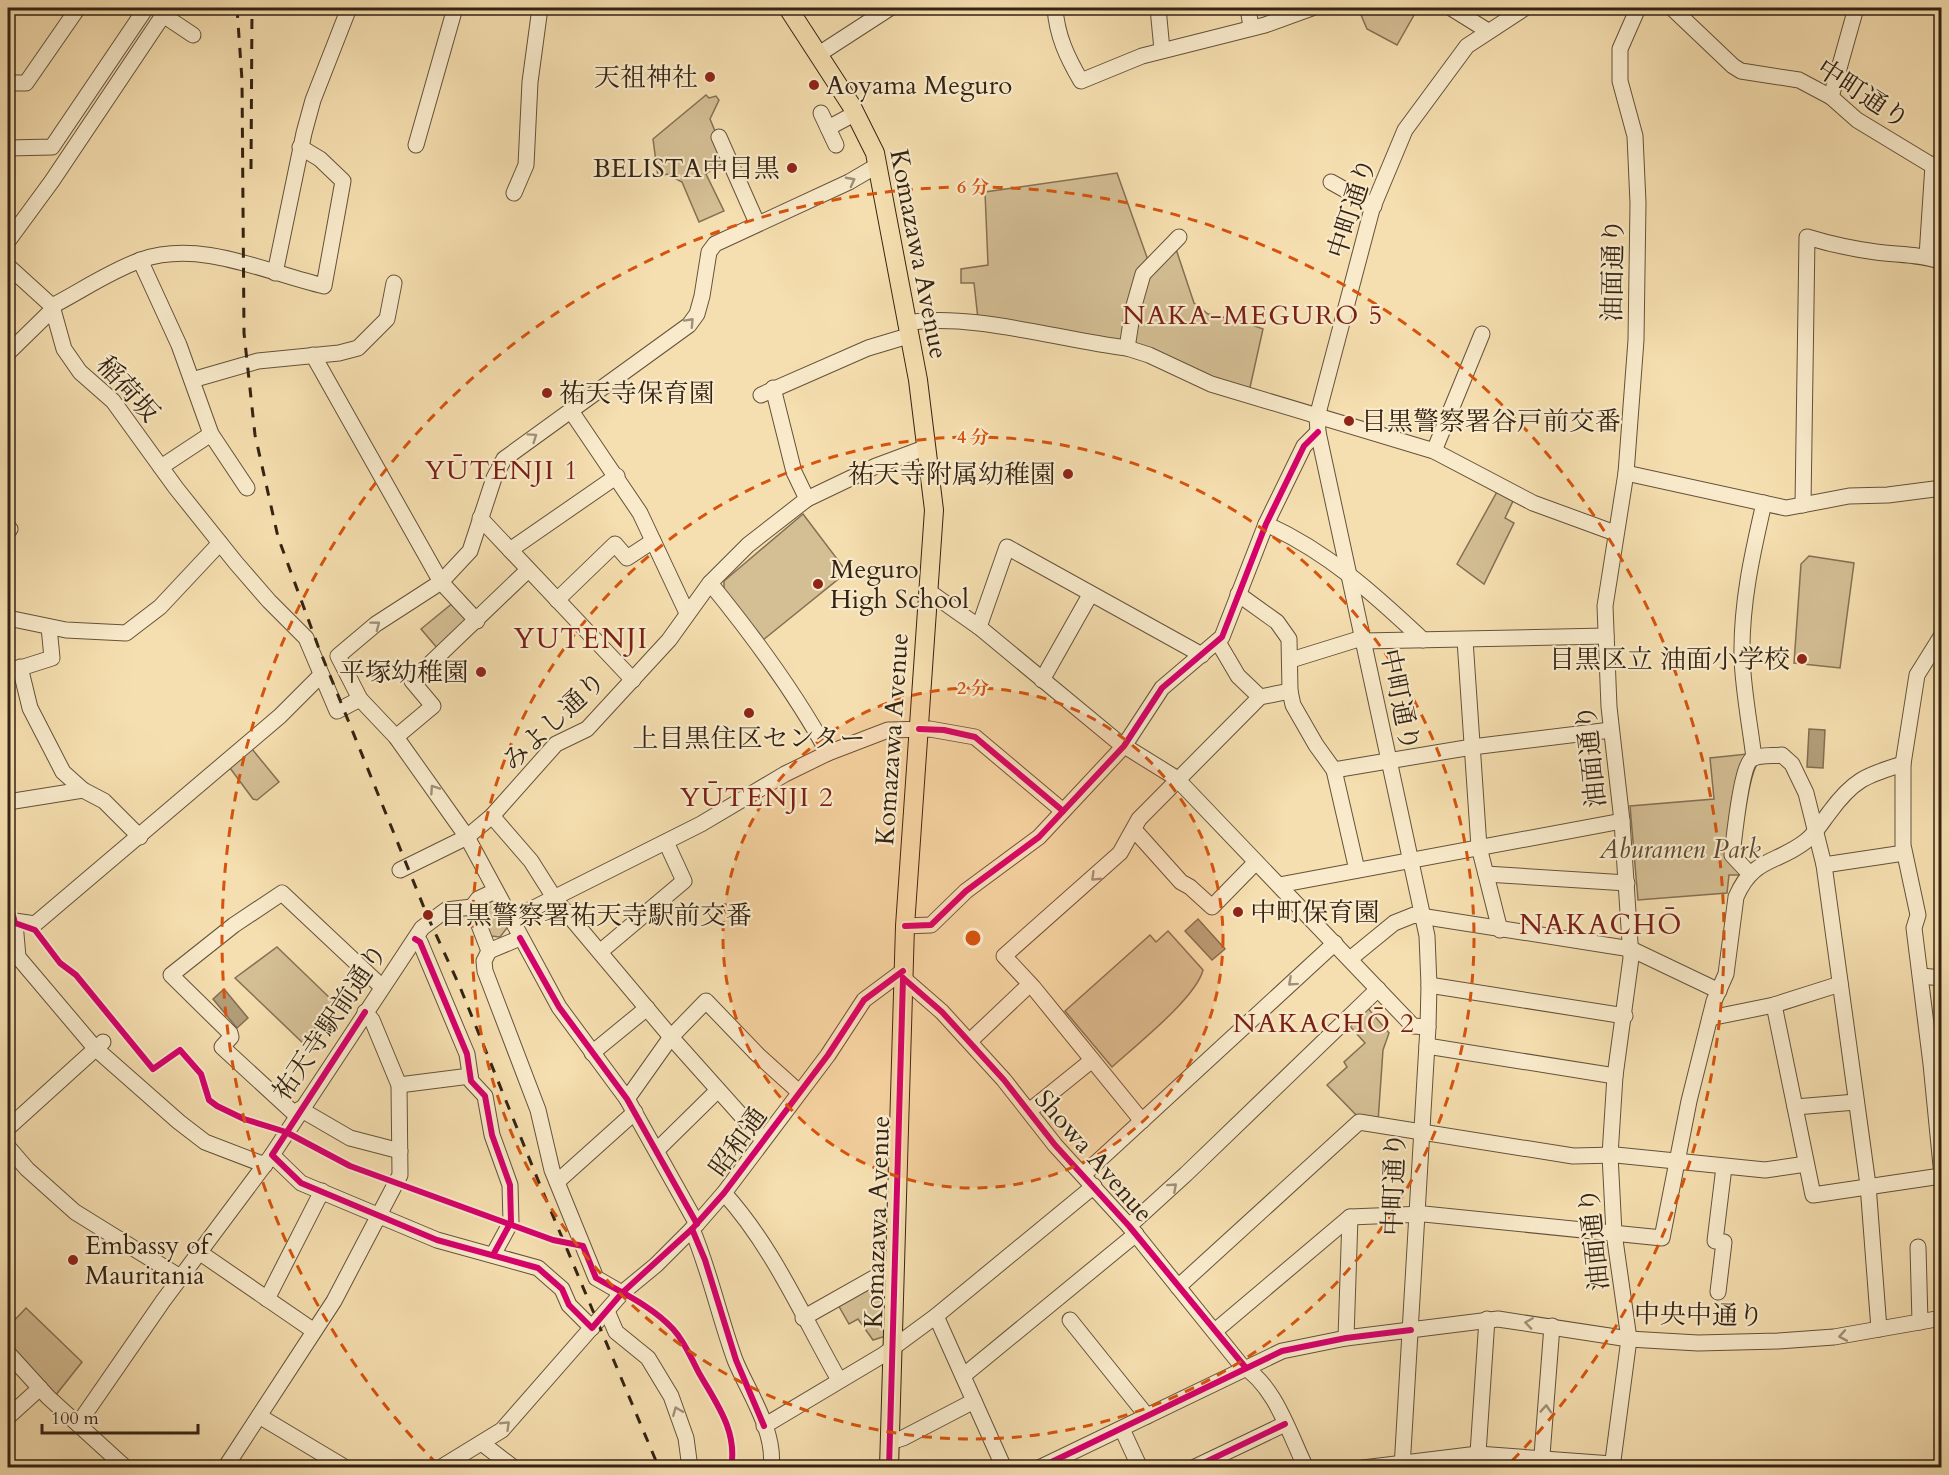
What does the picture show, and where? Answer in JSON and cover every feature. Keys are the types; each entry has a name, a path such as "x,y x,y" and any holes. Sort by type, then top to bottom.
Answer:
{"main road":[{"name":"Komazawa Avenue","path":"788,8 856,113 869,138 878,165 918,380 934,510 905,926 890,1467"}],"street":[{"path":"8,83 26,83 78,8"},
{"path":"8,148 52,147 146,8"},
{"path":"275,273 300,147 313,100 349,8"},
{"path":"416,145 455,8"},
{"path":"514,193 526,165 530,82 540,8"},
{"path":"819,54 890,8"},
{"path":"1055,8 1056,27 1064,49 1081,81 1162,50 1251,27 1308,8"},
{"path":"1158,8 1162,50"},
{"path":"1248,8 1251,27"},
{"path":"1450,8 1488,31"},
{"name":"中町通り","path":"1402,1465 1430,986 1424,918 1318,432 1317,417 1374,206 1405,130 1467,46 1525,8"},
{"name":"油面通り","path":"1612,1466 1629,1339 1614,1233 1610,1155 1615,1076 1625,1016 1631,949 1622,821 1611,730 1605,606 1626,473 1636,340 1638,203 1635,136 1620,81 1620,49 1638,8"},
{"name":"中町通り","path":"1672,8 1741,71 1799,80 1831,98 1857,120 1937,167"},
{"path":"1831,98 1856,8"},
{"path":"8,241 52,180 165,11 193,35"},
{"path":"821,113 836,145"},
{"path":"828,128 856,113"},
{"path":"719,136 757,223"},
{"path":"8,353 52,307 140,260 157,256 215,256 324,286 343,181 320,159 300,147"},
{"path":"771,1467 769,1444 764,1426 735,1359 695,1226 657,1150 631,1106 559,1007 466,837 396,737 360,699 338,656 376,624 441,582 470,551 498,468 504,459 689,325 697,314 709,252 715,244 822,195 878,165"},
{"path":"1803,505 1807,237 1876,252 1934,259 1937,167"},
{"path":"1331,182 1374,206"},
{"path":"1127,348 1133,309 1143,274 1179,237"},
{"path":"140,260 192,380 211,434 247,488"},
{"path":"8,266 52,307"},
{"path":"192,380 243,364 339,353 358,348 387,319 394,283"},
{"name":"稲荷坂","path":"52,307 64,349 71,360 113,401 220,543 268,601 306,638 321,675"},
{"path":"807,499 794,472 767,391 929,319 962,320 1127,348 1149,355 1211,384 1434,451 1533,503 1615,533"},
{"path":"1434,451 1482,334"},
{"path":"313,355 441,582 477,621"},
{"path":"571,411 640,513 687,613"},
{"path":"905,926 931,925 966,891 1022,852 1124,746 1162,688 1218,642 1266,524 1304,446 1318,432"},
{"path":"160,466 211,434"},
{"name":"みよし通り","path":"400,870 466,837 492,816 556,744 587,729 669,640 710,583 748,545 807,499 876,466 927,447"},
{"path":"1626,473 1786,508 1849,496 1888,495 1941,488"},
{"path":"510,550 617,476"},
{"path":"1754,758 1742,660 1743,626 1746,584 1764,503"},
{"path":"480,518 633,680"},
{"path":"1266,524 1303,541 1348,572 1423,640"},
{"path":"557,600 615,544 627,558 653,541"},
{"path":"8,618 49,627 126,633 160,607 220,543"},
{"path":"979,627 1007,547 1202,655"},
{"path":"396,737 433,706 412,681 528,570"},
{"path":"710,583 762,648 772,667 805,711 828,753"},
{"path":"928,591 979,627 1124,746 1179,780 1413,1026 1428,1027"},
{"path":"1042,680 1090,594"},
{"path":"1238,594 1284,628 1289,639 1290,691 1300,719 1334,770 1357,870"},
{"path":"49,627 52,658 14,669 30,708 63,772 82,789 104,801 140,837"},
{"path":"1774,1005 1813,1195 1868,1185 1941,1176 1914,928 1918,915 1904,853 1903,764 1917,675 1941,635"},
{"path":"1291,660 1363,639 1465,640 1606,636"},
{"path":"1465,640 1479,847 1500,930"},
{"path":"1218,642 1238,676 1260,697"},
{"path":"360,699 337,711 321,675 280,716 71,896 35,924 11,922 18,957 99,1045 179,1122 206,1142 268,1160 301,1183 437,1240 528,1264 546,1274 562,1289 569,1305 592,1328"},
{"path":"1142,1121 1004,956 1115,858 1139,819 1260,697 1290,691"},
{"path":"510,920 666,842 785,774 828,753 888,730 944,730 975,737 1063,811"},
{"path":"1334,770 1472,747 1611,730"},
{"path":"1749,873 1732,855 1739,801 1748,762 1754,758 1782,755 1792,764 1806,793 1824,865 1868,1185 1879,1329"},
{"path":"1215,1331 1350,1217 1417,1214 1662,1238 1689,1101 1710,1018 1726,974 1736,897 1749,873 1806,841 1854,783 1871,773 1903,764"},
{"path":"8,802 82,789"},
{"path":"492,816 531,861 555,899 717,1091 763,1140"},
{"path":"1279,885 1622,821"},
{"path":"1132,833 1138,834 1181,882 1212,907 1256,862"},
{"path":"601,951 684,880 666,842"},
{"path":"1824,865 1904,853"},
{"path":"1486,874 1627,883"},
{"name":"祐天寺駅前通り","path":"78,1424 180,1277 268,1160 425,925 446,910 472,907 478,899 495,891"},
{"path":"382,987 282,893 234,925 171,975 230,1033 231,1037 222,1047 298,1112 350,1138 400,1151"},
{"path":"472,907 489,951"},
{"path":"1350,959 1394,923 1414,915 1631,949 1719,991"},
{"path":"520,938 489,951 484,961 485,971 538,1110 557,1182 596,1278 622,1293"},
{"path":"415,939 420,942 467,1054 471,1081 485,1096 492,1135 510,1185 511,1222 493,1255"},
{"path":"1083,1175 1335,943"},
{"name":"Showa Avenue","path":"903,974 970,1041 1132,1230 1246,1368 1258,1376 1306,1467"},
{"name":"昭和通","path":"440,1467 483,1444 502,1430 622,1293 695,1226 724,1193 828,1055 864,1000 903,974"},
{"path":"1921,976 1941,978"},
{"path":"1710,1018 1774,1005 1840,984"},
{"path":"970,1041 1029,985"},
{"path":"1430,986 1625,1016"},
{"path":"963,1376 1132,1230 1378,989"},
{"path":"557,1182 631,1106 671,1037 706,1001 758,1055 799,1092"},
{"path":"592,1053 647,1008"},
{"path":"225,1467 334,1301 400,1175 399,1085 372,1020 365,1012"},
{"path":"8,1128 99,1045"},
{"path":"1426,1046 1615,1076"},
{"path":"1029,1111 1091,1061"},
{"path":"399,1085 470,1076"},
{"path":"657,1150 717,1091"},
{"path":"1795,1107 1856,1102"},
{"path":"1178,1287 1359,1122 1573,1156 1610,1155 1679,1160 1765,1170 1806,1164"},
{"path":"8,1147 27,1169 75,1212 180,1277"},
{"path":"1718,1292 1724,1167"},
{"path":"764,1426 892,1348 936,1316 1094,1186"},
{"path":"267,1299 322,1191"},
{"path":"724,1193 744,1215 771,1256 839,1380"},
{"path":"1346,1338 1350,1217"},
{"path":"1918,1246 1920,1322"},
{"path":"198,1252 314,1331"},
{"path":"803,1318 895,1266"},
{"path":"607,1311 616,1332 648,1358 671,1396 686,1438 690,1467"},
{"path":"936,1316 1004,1467"},
{"name":"中央中通り","path":"1039,1467 1282,1350 1346,1338 1487,1319 1552,1326 1629,1339 1698,1342 1778,1341 1834,1337 1941,1318"},
{"path":"1477,1461 1487,1319"},
{"path":"1070,1320 1147,1416"},
{"path":"1541,1463 1552,1326"},
{"path":"8,1353 40,1388 126,1467"},
{"path":"8,1417 40,1388"},
{"path":"890,1442 974,1401"},
{"path":"259,1416 346,1467"},
{"path":"1193,1467 1285,1425"},
{"path":"1122,1429 1140,1467"},
{"path":"483,1444 514,1467"},
{"path":"1363,1467 1477,1461 1612,1466"}],"green space":[{"path":"1358,8 1418,8 1397,45 1367,29"},
{"path":"706,95 709,98 716,96 719,100 710,119 727,160 706,174 724,211 699,222 682,182 667,174 658,177 653,139"},
{"path":"1117,173 1149,263 1124,341 978,319 974,283 961,283 961,269 988,265 985,192"},
{"path":"1175,246 1194,303 1208,314 1241,321 1263,329 1249,392 1135,347 1136,308 1147,276"},
{"path":"1498,490 1514,499 1505,518 1514,523 1484,584 1457,564"},
{"path":"803,514 847,572 763,640 724,590 724,581"},
{"path":"1809,556 1854,563 1840,668 1794,663 1801,564"},
{"path":"454,602 471,620 438,649 421,629"},
{"path":"252,749 279,782 257,800 253,799 230,768"},
{"name":"Aburamen Park","path":"1747,754 1727,847 1740,869 1740,875 1729,875 1727,893 1638,900 1630,806 1714,799 1710,758"},
{"path":"488,901 495,903 507,928 500,937 491,936 479,909"},
{"path":"1168,931 1203,970 1189,994 1177,1007 1112,1067 1065,1011 1150,935 1156,942"},
{"path":"277,947 333,1001 304,1044 235,978"},
{"path":"1366,1006 1389,1033 1383,1050 1378,1122 1361,1120 1327,1085 1347,1067 1344,1062 1365,1043 1347,1023"},
{"path":"888,1273 886,1336 873,1340 858,1319 849,1324 837,1303"},
{"path":"26,1308 82,1362 55,1396 8,1344 8,1327"}],"shaded area":[{"path":"1809,729 1825,730 1823,768 1807,767"},
{"path":"1198,919 1225,949 1212,960 1185,931"},
{"path":"224,989 248,1018 237,1028 213,999"}],"railway":[{"path":"237,8 242,80 244,333 255,435 278,537 318,646 427,915 460,987 659,1468"},
{"path":"251,169 252,8"}],"cycle path":[{"path":"905,926 931,925 966,891 1039,837 1124,746 1162,688 1222,637 1266,524 1304,446 1318,432"},
{"path":"919,729 944,730 975,737 1063,811"},
{"path":"8,897 15,923 35,930 60,963 76,975 153,1069 180,1050 201,1074 209,1100 217,1106 244,1119 286,1132 350,1166 553,1240 583,1246 596,1278 656,1313 681,1339 724,1418 731,1442 731,1468"},
{"path":"520,938 559,1007 627,1099 697,1224"},
{"path":"415,939 420,942 467,1054 471,1081 485,1096 492,1135 510,1185 511,1222 493,1255"},
{"path":"365,1012 272,1155 301,1183 437,1240 538,1268 562,1289 569,1305 592,1328 622,1293 692,1229 724,1193 828,1055 864,1000 903,971"},
{"path":"903,978 942,1012 1004,1080 1055,1145 1129,1226 1246,1368"},
{"path":"889,1468 903,978"},
{"path":"692,1229 705,1260 736,1360 764,1426"},
{"path":"1039,1468 1282,1351 1346,1338 1411,1330"},
{"path":"1193,1468 1285,1424"}],"place":[{"name":"天祖神社","path":"710,77"},
{"name":"Aoyama Meguro","path":"814,85"},
{"name":"BELISTA中目黒","path":"792,168"},
{"name":"祐天寺保育園","path":"547,393"},
{"name":"目黒警察署谷戸前交番","path":"1349,421"},
{"name":"祐天寺附属幼稚園","path":"1068,474"},
{"name":"Meguro High School","path":"818,584"},
{"name":"目黒区立 油面小学校","path":"1802,659"},
{"name":"平塚幼稚園","path":"481,672"},
{"name":"上目黒住区センター","path":"749,713"},
{"name":"中町保育園","path":"1238,912"},
{"name":"目黒警察署祐天寺駅前交番","path":"428,915"},
{"name":"Embassy of Mauritania","path":"73,1260"}],"district":[{"name":"NAKA-MEGURO 5","path":"1253,315"},
{"name":"YŪTENJI 1","path":"502,470"},
{"name":"YUTENJI","path":"581,639"},
{"name":"YŪTENJI 2","path":"757,797"},
{"name":"NAKACHŌ","path":"1601,925"},
{"name":"NAKACHŌ 2","path":"1324,1023"}]}
